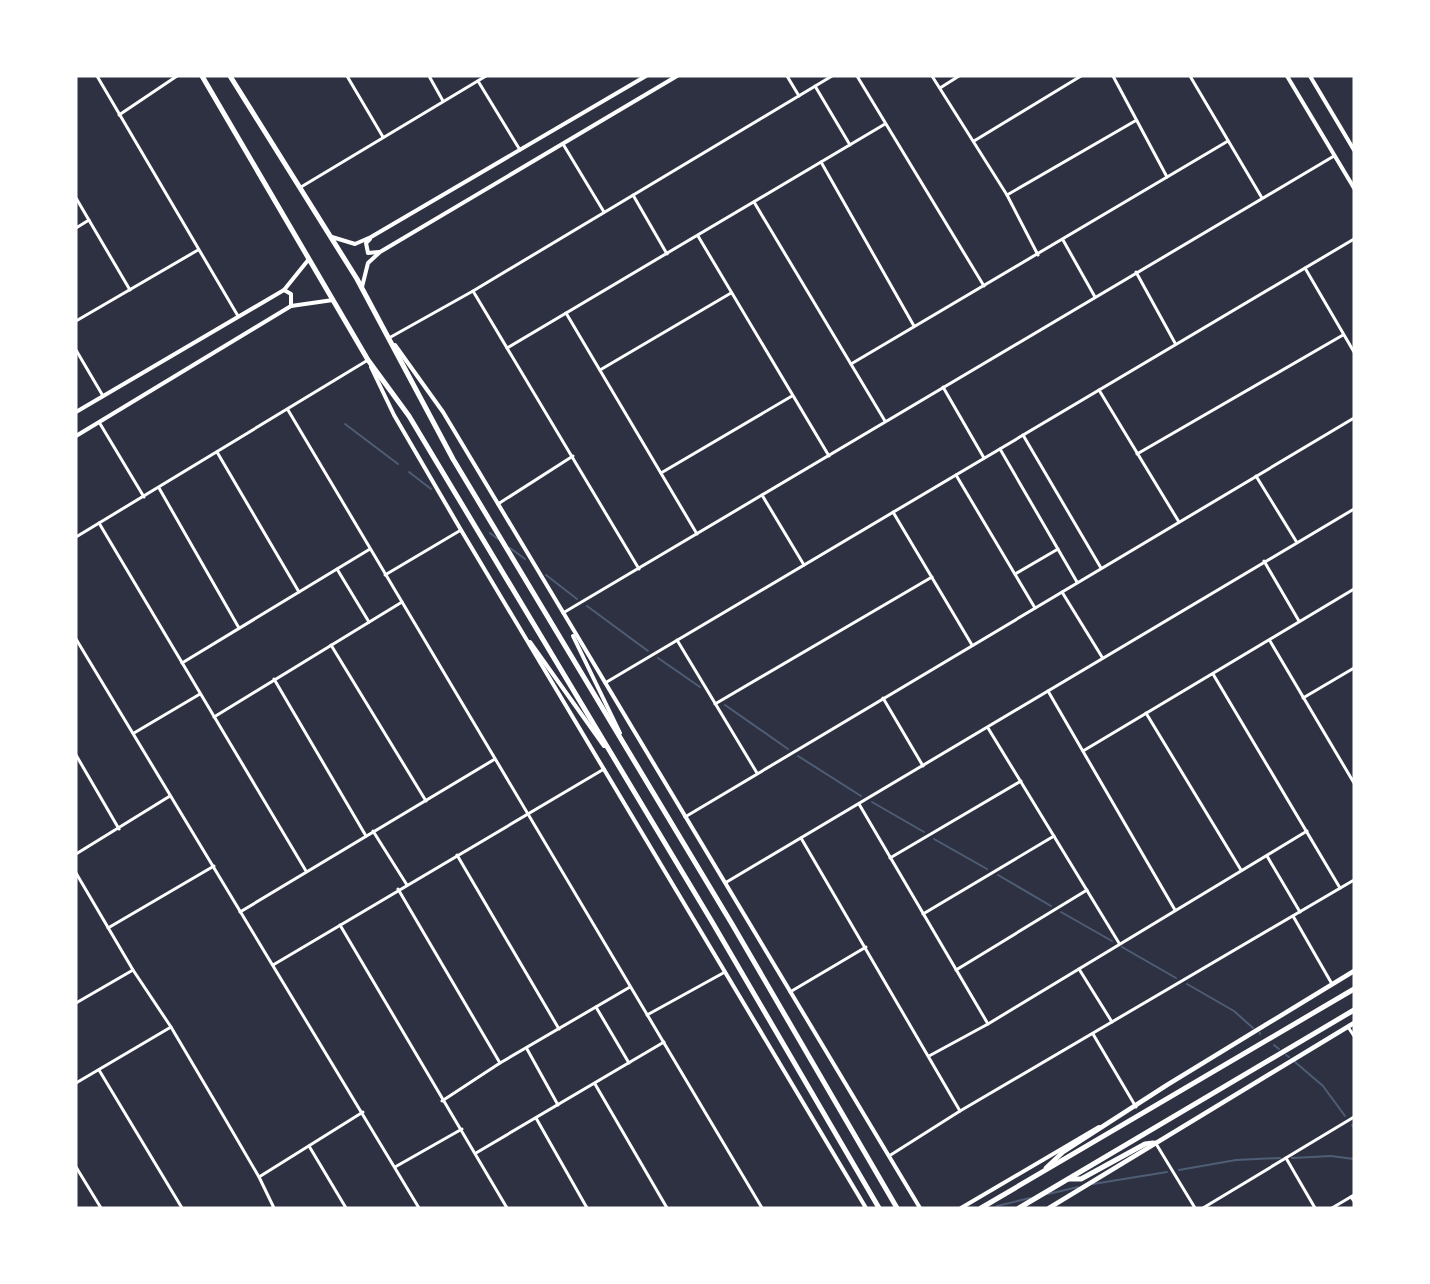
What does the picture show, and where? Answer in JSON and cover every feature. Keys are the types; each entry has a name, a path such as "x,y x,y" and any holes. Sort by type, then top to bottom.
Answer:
{"main road":[{"path":"202,76 368,360 409,416 712,920 879,1208"},
{"path":"230,76 362,287 453,458 732,924 897,1208"},
{"path":"1046,1168 1064,1152 1354,972"},
{"path":"981,1208 1046,1168 1354,989"},
{"path":"1019,1208 1354,1010"},
{"path":"1049,1208 1354,1023"},
{"path":"1068,1179 1080,1180 1146,1144 1154,1143"}],"street":[{"path":"97,76 238,316"},
{"path":"119,114 177,76"},
{"path":"347,76 382,137"},
{"path":"429,76 444,101"},
{"path":"301,187 486,76"},
{"path":"332,237 355,244 371,237 646,76"},
{"path":"362,287 368,263 380,252 677,76"},
{"path":"787,76 798,96"},
{"path":"832,76 472,291 389,338 443,412 888,1156 921,1207"},
{"path":"857,76 984,286"},
{"path":"932,76 1007,196 1038,255"},
{"path":"940,88 959,76"},
{"path":"974,141 1081,76"},
{"path":"1113,76 1135,121 1167,177"},
{"path":"1190,76 1262,198"},
{"path":"1288,76 1354,188"},
{"path":"1310,76 1354,150"},
{"path":"478,80 520,150"},
{"path":"815,86 850,145"},
{"path":"1007,196 1135,121"},
{"path":"507,348 885,124"},
{"path":"851,364 1228,141"},
{"path":"563,144 604,212"},
{"path":"563,614 1095,296 1334,156"},
{"path":"821,162 914,326"},
{"path":"633,195 667,254"},
{"path":"76,198 130,290"},
{"path":"754,202 885,421"},
{"path":"76,228 89,220"},
{"path":"698,236 829,456"},
{"path":"371,237 366,243 368,253 380,252"},
{"path":"605,683 1175,343 1354,239"},
{"path":"1063,240 1095,296"},
{"path":"76,321 198,250"},
{"path":"76,412 284,290 309,259"},
{"path":"1305,268 1354,352"},
{"path":"1136,272 1175,343"},
{"path":"284,290 291,294 290,306"},
{"path":"472,291 574,456 639,569"},
{"path":"600,370 731,293"},
{"path":"76,436 290,306 333,300"},
{"path":"566,313 697,534"},
{"path":"1137,454 1343,335"},
{"path":"76,350 103,396"},
{"path":"76,537 368,360 394,415 461,530 866,1208"},
{"path":"943,387 984,458"},
{"path":"1099,390 1179,522"},
{"path":"661,473 792,396"},
{"path":"288,410 762,1208"},
{"path":"685,816 1354,418"},
{"path":"99,422 144,497"},
{"path":"1023,435 1101,568"},
{"path":"1000,449 1077,582"},
{"path":"217,452 300,592"},
{"path":"498,504 574,456"},
{"path":"956,475 1035,608"},
{"path":"1256,476 1296,541"},
{"path":"159,488 239,629"},
{"path":"762,495 804,565"},
{"path":"725,883 988,728 1102,657 1296,541 1354,509"},
{"path":"894,512 972,645"},
{"path":"99,523 306,871"},
{"path":"386,575 461,530"},
{"path":"1015,574 1058,548"},
{"path":"182,663 370,549"},
{"path":"1264,561 1299,621"},
{"path":"336,569 369,622"},
{"path":"715,704 932,577"},
{"path":"1083,751 1270,641 1299,621 1354,589"},
{"path":"1062,592 1102,657"},
{"path":"214,717 402,602"},
{"path":"563,614 632,758"},
{"path":"512,616 624,774"},
{"path":"76,639 272,965 363,1112 419,1208"},
{"path":"677,640 757,773"},
{"path":"1270,641 1354,783"},
{"path":"331,645 426,800"},
{"path":"1303,698 1354,668"},
{"path":"1213,674 1308,831 1340,888"},
{"path":"274,679 366,836"},
{"path":"1048,691 1175,910"},
{"path":"134,734 200,694"},
{"path":"883,698 923,766"},
{"path":"1146,714 1241,870"},
{"path":"988,728 1119,943"},
{"path":"76,755 119,829"},
{"path":"240,912 495,759"},
{"path":"272,965 604,769"},
{"path":"890,858 1021,781"},
{"path":"76,854 170,796"},
{"path":"858,804 988,1024"},
{"path":"373,831 407,884"},
{"path":"929,1056 988,1024 1119,943 1308,831"},
{"path":"923,914 1054,836"},
{"path":"801,838 960,1111"},
{"path":"457,855 559,1029"},
{"path":"1267,856 1300,912"},
{"path":"108,928 214,866"},
{"path":"76,873 133,970 171,1027 259,1177 274,1208"},
{"path":"888,1156 960,1111 1354,880"},
{"path":"398,889 500,1063"},
{"path":"956,970 1087,890"},
{"path":"1293,916 1332,984"},
{"path":"340,925 442,1101 462,1129 507,1208"},
{"path":"790,992 866,947"},
{"path":"1079,969 1112,1022"},
{"path":"76,1003 133,970"},
{"path":"647,1015 725,972"},
{"path":"442,1101 500,1063 527,1049 630,986"},
{"path":"596,1007 629,1063"},
{"path":"1348,1026 1354,1036"},
{"path":"76,1083 171,1027"},
{"path":"960,1208 1136,1107 1093,1034"},
{"path":"476,1153 664,1042"},
{"path":"527,1049 558,1105"},
{"path":"99,1070 182,1208"},
{"path":"595,1084 667,1208"},
{"path":"259,1177 363,1112"},
{"path":"1203,1208 1354,1117"},
{"path":"536,1118 587,1208"},
{"path":"395,1167 462,1129"},
{"path":"1154,1143 1195,1208"},
{"path":"309,1146 346,1208"},
{"path":"1286,1158 1315,1208"},
{"path":"76,1167 101,1208"},
{"path":"1332,1208 1352,1196 1354,1201"}],"waterway":[{"path":"345,424 398,464"},
{"path":"409,472 431,489"},
{"path":"490,533 498,539"},
{"path":"510,548 525,559"},
{"path":"546,575 577,599"},
{"path":"587,606 648,651"},
{"path":"658,658 700,687"},
{"path":"725,705 788,749"},
{"path":"798,756 861,796"},
{"path":"872,802 924,832"},
{"path":"934,839 987,869"},
{"path":"998,875 1051,906"},
{"path":"1061,912 1112,941"},
{"path":"1122,947 1176,978"},
{"path":"1187,984 1234,1011 1253,1028"},
{"path":"1274,1045 1279,1049"},
{"path":"1295,1062 1323,1086 1345,1116"},
{"path":"1292,1158 1331,1156 1354,1159"},
{"path":"1179,1170 1236,1160 1280,1158"},
{"path":"1093,1184 1167,1172"},
{"path":"1048,1194 1078,1187"},
{"path":"997,1206 1030,1198"}]}
